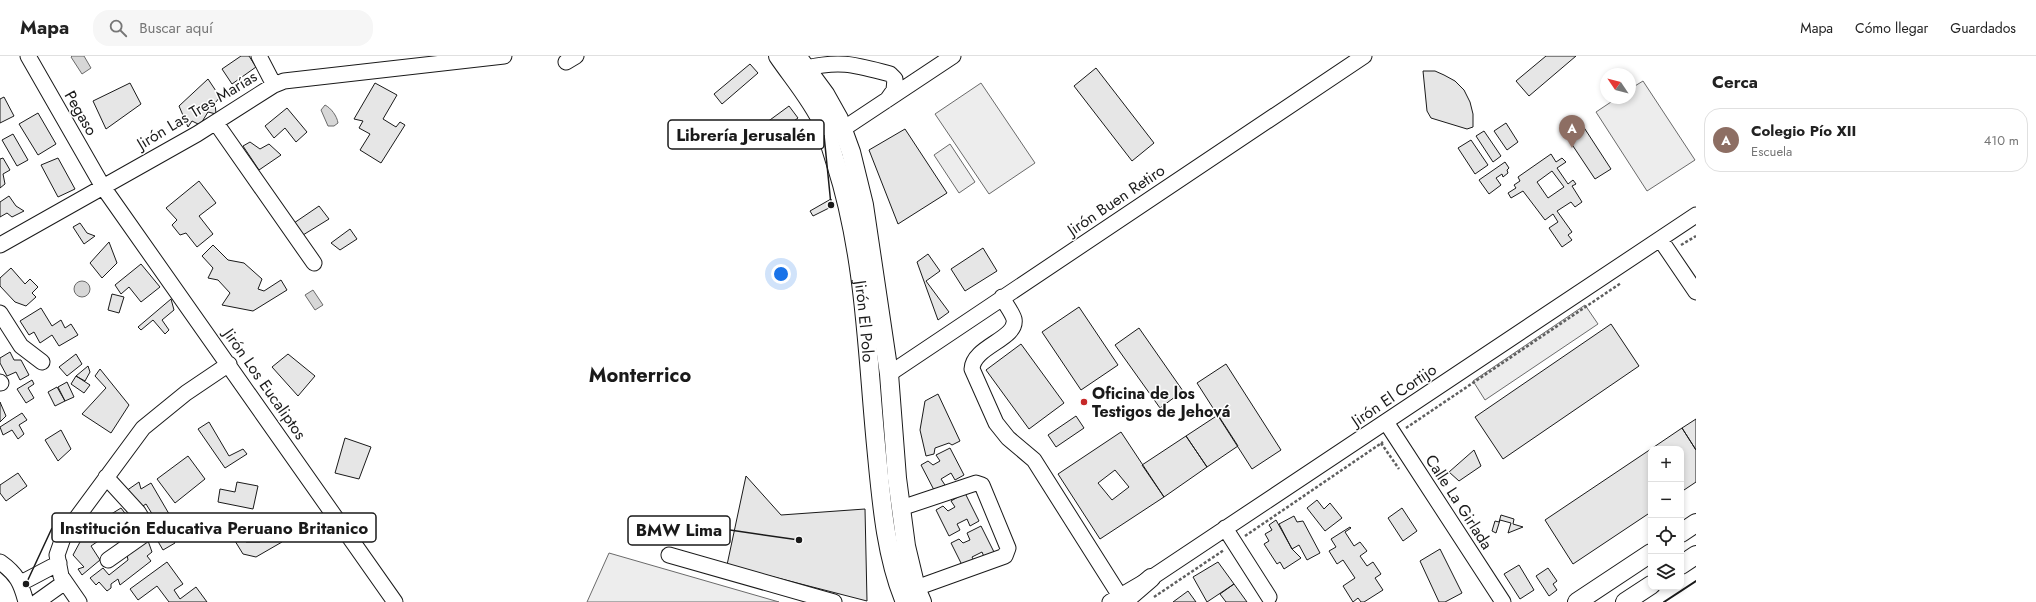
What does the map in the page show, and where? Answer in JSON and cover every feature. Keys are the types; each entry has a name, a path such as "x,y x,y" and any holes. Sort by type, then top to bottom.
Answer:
{"main road":[{"name":"Jirón El Polo","path":"778,56 802,89 823,125 853,225 860,273 878,470 887,538 905,602"},
{"name":"Jirón El Polo","path":"802,62 830,102 843,128 864,205 889,374 896,478 906,546 919,595"},
{"path":"1684,531 1696,523"},
{"path":"1577,602 1649,554"},
{"path":"1684,563 1696,555"},
{"path":"1118,600 1151,578"},
{"path":"1625,602 1648,587"}],"street":[{"name":"Pegaso","path":"28,56 103,187"},
{"path":"259,56 274,85"},
{"name":"Jirón Las Tres Marías","path":"0,245 216,123 274,85 296,78 504,56"},
{"path":"843,128 953,56"},
{"name":"Jirón Buen Retiro","path":"889,374 1364,56"},
{"path":"802,62 846,63 890,74 895,79 894,90 887,100"},
{"path":"216,123 314,263"},
{"name":"Jirón Los Eucaliptos","path":"103,187 395,602"},
{"name":"Jirón El Cortijo","path":"1151,578 1696,215"},
{"path":"1660,239 1696,292"},
{"path":"1002,297 1014,320 1013,326 1009,332 975,356 972,369 996,423 1008,438 1034,460 1118,600"},
{"path":"0,313 21,346 42,362"},
{"path":"79,602 61,576 58,563 57,555 64,535 143,428 186,393 229,364"},
{"name":"Calle La Girlada","path":"1386,422 1503,602"},
{"path":"106,477 138,512 146,525 145,534 108,560"},
{"path":"901,508 976,483 982,485 1008,548 1005,556 919,595"},
{"path":"1225,528 1269,597"},
{"path":"670,555 834,602"},
{"path":"0,562 11,570 21,583 26,602"},
{"path":"21,583 58,563"},
{"path":"37,602 65,582"}],"path":[{"path":"1669,252 1696,236"},
{"path":"1153,598 1623,282"}],"shaded area":[{"path":"84,56 91,68 82,74 71,57"},
{"path":"1643,81 1695,160 1647,191 1596,112 1608,104 1636,104 1636,85"},
{"path":"981,83 1035,163 989,194 935,114"},
{"path":"325,105 335,115 338,123 334,126 328,126 321,110"},
{"path":"950,144 975,182 959,193 934,155"},
{"path":"82,281 89,286 90,289 85,296 82,297 75,292 74,289 79,282"},
{"path":"313,290 323,305 315,310 305,295"},
{"path":"1585,305 1598,324 1485,400 1473,381"},
{"path":"609,553 779,602 587,602"}],"building":[{"path":"241,56 249,56 256,67 232,84 222,69"},
{"path":"1546,56 1576,56 1529,96 1516,81"},
{"path":"750,64 758,73 722,104 714,94"},
{"path":"1096,68 1154,143 1132,161 1074,86"},
{"path":"1423,71 1435,71 1444,75 1455,81 1464,90 1470,102 1473,114 1473,127 1467,129 1431,118 1427,111"},
{"path":"208,79 220,97 215,103 216,114 208,112 200,125 192,121 188,127 179,106"},
{"path":"130,83 141,104 106,129 93,101"},
{"path":"375,83 397,95 383,119 396,127 400,122 405,125 381,163 360,150 370,134 359,128 363,121 354,119"},
{"path":"4,97 14,116 0,123 0,99"},
{"path":"789,106 798,118 768,140 759,128"},
{"path":"287,108 307,132 296,142 285,128 274,138 265,126"},
{"path":"38,113 56,144 38,155 19,124"},
{"path":"1506,123 1518,142 1507,150 1494,131"},
{"path":"1583,126 1611,169 1595,179 1567,137"},
{"path":"905,129 947,193 898,224 869,150"},
{"path":"1484,131 1501,156 1493,162 1476,136"},
{"path":"13,134 28,160 17,166 2,140"},
{"path":"1471,140 1488,165 1475,174 1458,148"},
{"path":"250,142 260,149 269,144 281,155 259,170 243,146"},
{"path":"1551,154 1556,162 1562,158 1566,162 1557,168 1568,184 1573,180 1576,184 1572,186 1582,202 1575,207 1571,202 1557,211 1572,232 1568,235 1572,240 1562,247 1549,228 1558,222 1553,214 1545,220 1523,191 1511,198 1508,193 1516,188 1514,185 1520,181 1518,177","holes":["1552,171 1564,187 1548,198 1537,182"]},
{"path":"3,158 10,170 3,174 5,184 0,188 0,159"},
{"path":"58,158 75,189 58,197 41,165"},
{"path":"1505,162 1509,168 1507,170 1508,173 1503,177 1502,174 1496,178 1501,185 1489,194 1479,180"},
{"path":"199,181 216,203 199,216 213,234 197,247 186,233 180,235 172,225 177,220 166,208"},
{"path":"9,196 16,206 24,211 12,217 7,213 0,217 0,202"},
{"path":"831,199 833,206 813,216 810,211"},
{"path":"319,206 329,219 303,235 294,223"},
{"path":"80,223 87,233 95,236 84,244 73,227"},
{"path":"350,229 357,239 340,250 331,243"},
{"path":"109,242 117,263 102,278 90,263"},
{"path":"213,245 228,260 244,263 262,279 258,289 264,291 281,280 287,290 253,311 222,305 230,293 218,280 208,278 213,268 202,256"},
{"path":"983,248 997,271 965,291 951,269"},
{"path":"928,254 940,271 926,281 949,312 938,320 917,262"},
{"path":"141,264 160,287 141,302 129,287 121,294 115,285"},
{"path":"11,268 25,284 30,279 38,287 32,293 36,297 26,306 15,302 0,286 0,278"},
{"path":"112,294 124,297 119,313 108,310"},
{"path":"171,299 174,310 162,320 169,330 165,334 153,320 141,330 138,327"},
{"path":"1079,307 1118,365 1081,390 1042,332"},
{"path":"41,308 52,326 61,320 65,328 71,324 78,335 59,346 52,335 40,343 34,332 29,335 20,321"},
{"path":"1611,324 1639,366 1503,459 1475,417"},
{"path":"1139,328 1183,391 1160,408 1115,345"},
{"path":"1021,344 1064,403 1029,429 986,370"},
{"path":"10,352 14,360 21,360 29,375 20,380 16,372 7,376 0,363 0,358"},
{"path":"76,354 82,364 67,376 59,367"},
{"path":"288,354 315,376 298,396 272,367"},
{"path":"1226,364 1281,450 1252,469 1197,383"},
{"path":"88,366 90,372 85,381 76,376"},
{"path":"100,369 129,405 111,433 82,414 106,388 95,376"},
{"path":"76,376 90,385 84,393 71,384"},
{"path":"32,380 34,384 28,388 34,398 26,403 17,389"},
{"path":"67,382 74,397 65,401 58,387"},
{"path":"57,387 65,401 55,406 48,392"},
{"path":"938,394 960,441 952,445 949,443 935,448 934,454 926,456 920,430 925,401"},
{"path":"0,402 6,416 0,422"},
{"path":"22,413 27,420 19,425 24,434 18,439 12,430 3,435 0,427"},
{"path":"1218,415 1238,446 1207,467 1186,436"},
{"path":"1076,416 1084,428 1056,447 1048,435"},
{"path":"1696,419 1696,450 1682,428"},
{"path":"209,422 229,456 243,449 247,454 225,468 198,429"},
{"path":"1682,428 1696,450 1696,482 1684,490 1684,446 1655,446"},
{"path":"61,430 71,449 58,461 45,440"},
{"path":"1121,432 1164,497 1100,539 1058,474","holes":["1115,470 1129,487 1112,500 1098,483"]},
{"path":"1186,436 1207,467 1164,497 1142,465"},
{"path":"345,438 371,447 359,479 335,473"},
{"path":"950,448 964,475 955,480 951,473 941,479 945,485 934,490 921,465 928,461 933,465 940,461 936,455"},
{"path":"1474,450 1481,466 1459,481 1449,472"},
{"path":"1648,451 1648,514 1573,564 1545,520"},
{"path":"188,456 205,479 175,503 157,479"},
{"path":"18,473 27,486 6,501 0,493 0,485"},
{"path":"746,476 781,515 865,509 867,601 727,565"},
{"path":"139,482 141,489 151,483 179,531 171,536 175,543 163,550 153,533 159,525 146,504 138,509 126,491"},
{"path":"237,482 258,486 253,509 218,502 220,489 235,492"},
{"path":"965,493 979,521 970,526 967,519 957,524 960,530 949,536 936,510 943,506 948,511 955,507 951,501"},
{"path":"1317,500 1324,509 1330,503 1342,518 1325,531 1307,508"},
{"path":"121,508 137,529 119,543 110,533 91,546 100,560 82,575 78,569 84,567 73,555 87,529"},
{"path":"1402,508 1417,531 1403,541 1388,518"},
{"path":"1501,515 1514,519 1513,524 1523,527 1508,533 1511,523 1500,520 1496,533 1492,531 1495,521 1499,522"},
{"path":"1294,516 1297,522 1303,521 1320,553 1307,560 1299,545 1292,549 1279,524"},
{"path":"1276,520 1292,549 1301,558 1284,569 1280,562 1277,564 1264,544 1269,541 1265,534 1272,530 1269,525"},
{"path":"981,526 995,554 985,559 982,552 972,557 975,563 964,569 951,543 959,539 963,543 970,540 967,533"},
{"path":"1350,527 1351,528 1345,532 1354,546 1360,542 1367,551 1360,556 1367,566 1373,562 1381,574 1375,578 1383,590 1364,602 1361,602 1358,598 1353,602 1343,586 1355,578 1343,560 1337,564 1329,551 1336,547 1331,539"},
{"path":"271,531 278,535 282,542 256,557 243,554 235,541 241,534 246,542 260,542 260,537"},
{"path":"147,538 152,552 147,556 151,561 120,585 118,579 111,584 111,588 107,591 99,582 96,585 90,578 103,568 109,575 128,560 127,555"},
{"path":"1440,549 1462,593 1445,602 1439,602 1420,561"},
{"path":"167,562 183,584 174,590 180,599 196,587 207,602 169,602 157,586 138,600 130,589"},
{"path":"1218,562 1234,584 1207,602 1193,577"},
{"path":"1519,565 1534,590 1520,599 1504,574"},
{"path":"1548,568 1557,581 1553,584 1557,590 1549,596 1536,576"},
{"path":"1234,584 1247,602 1226,602 1220,594"},
{"path":"1188,591 1196,602 1173,602"}],"wall":[{"path":"1664,602 1696,581"}],"place":[{"name":"Colegio Pío XII","path":"1572,148"},
{"name":"Librería Jerusalén","path":"831,205"},
{"name":"Oficina de los Testigos de Jehová","path":"1084,402"},
{"name":"BMW Lima","path":"799,540"},
{"name":"Institución Educativa Peruano Britanico","path":"26,584"}],"district":[{"name":"Monterrico","path":"640,375"}]}
